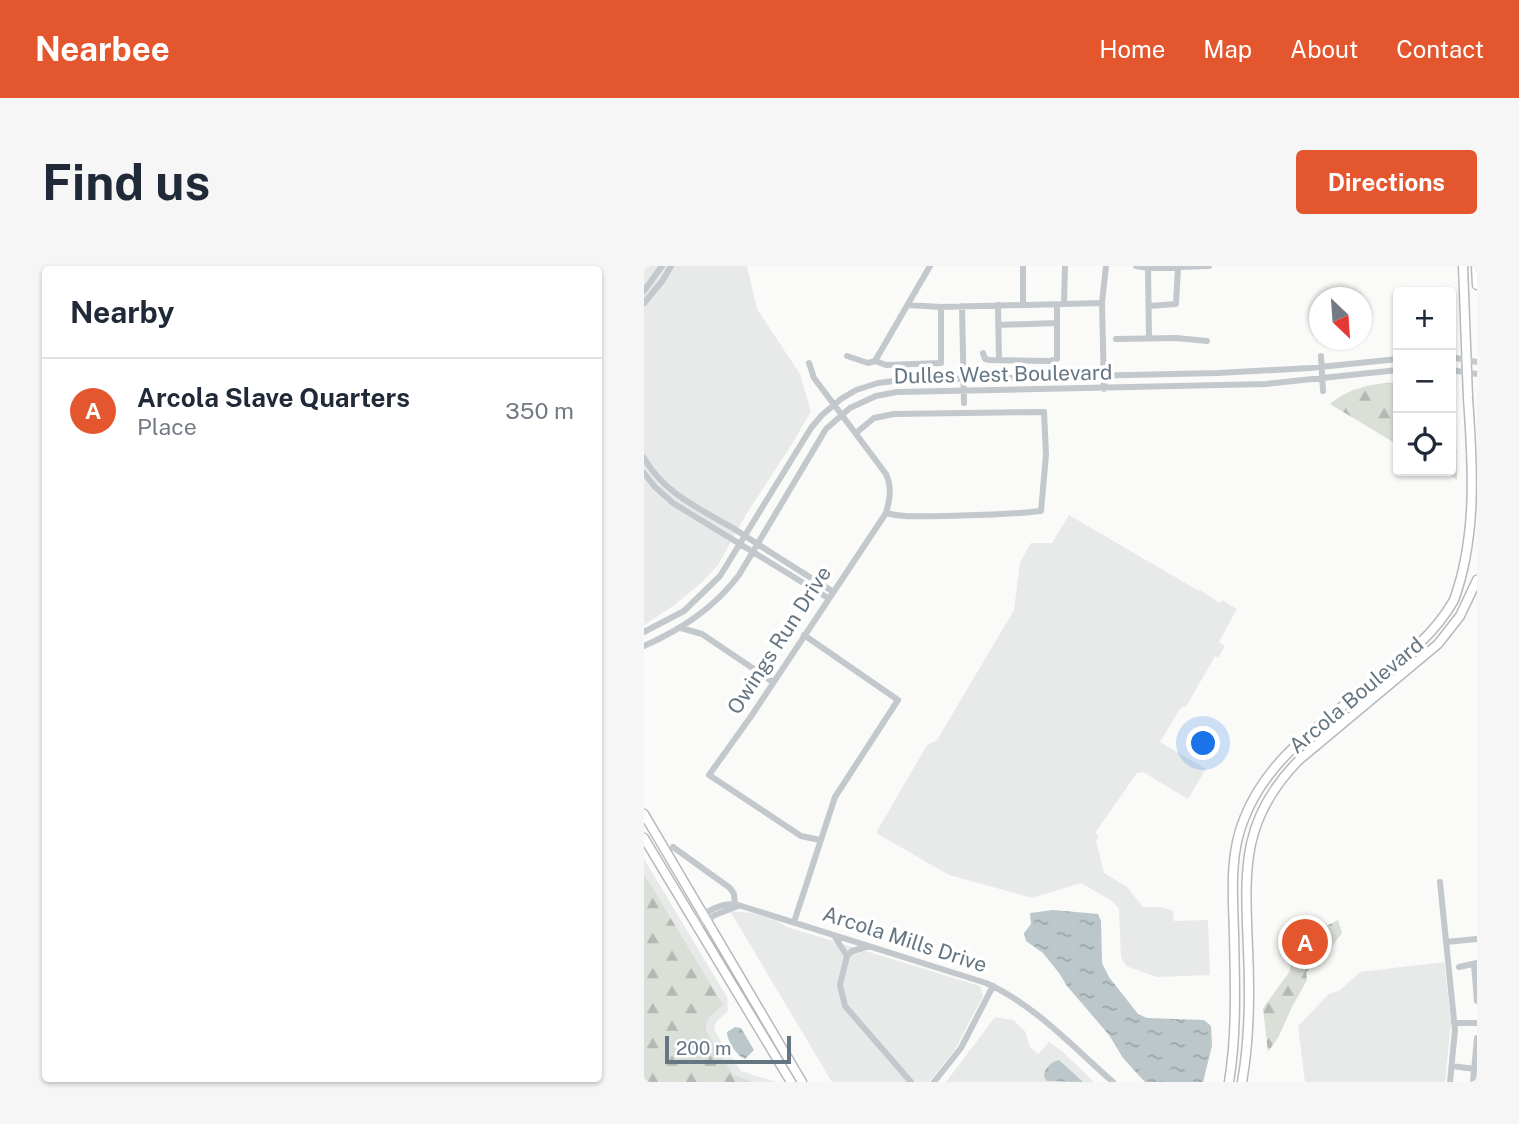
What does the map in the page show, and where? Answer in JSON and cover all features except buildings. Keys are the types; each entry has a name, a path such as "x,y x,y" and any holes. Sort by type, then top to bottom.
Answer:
{"main road":[{"name":"Arcola Boulevard","path":"1229,1082 1235,1003 1233,874 1238,834 1260,786 1282,758 1420,644 1447,611 1458,592 1470,560 1477,522 1473,373 1468,359 1464,266"},
{"path":"1476,266 1477,285"},
{"name":"Arcola Boulevard","path":"1242,1082 1248,1039 1249,1003 1246,878 1250,847 1259,818 1281,781 1300,760 1438,644 1460,616 1477,580"},
{"path":"644,814 802,1082"},
{"path":"644,838 790,1082"}],"street":[{"path":"644,291 662,266"},
{"path":"644,303 671,266"},
{"path":"875,361 930,266"},
{"path":"1023,266 1023,305"},
{"path":"983,353 987,360 1057,359 1057,323 1065,266"},
{"path":"1104,389 1102,303 1106,266"},
{"path":"1139,266 1209,266"},
{"path":"1149,306 1176,304 1178,267"},
{"path":"1149,268 1149,339"},
{"path":"908,304 941,307 1102,303"},
{"path":"998,305 999,360"},
{"path":"962,306 964,403"},
{"path":"847,356 886,365 941,363 941,307"},
{"path":"998,325 1057,323"},
{"path":"1116,339 1207,341"},
{"path":"1321,356 1323,391"},
{"path":"1456,358 1477,362"},
{"name":"Dulles West Boulevard","path":"644,632 674,617 699,598 720,576 811,428 834,404 856,390 888,381 1263,371 1393,359"},
{"name":"Owings Run Drive","path":"809,363 810,372 889,479 891,493 886,513 709,775 801,835 820,839"},
{"name":"Dulles West Boulevard","path":"644,646 681,628 732,584 821,435 841,414 866,400 887,394 1266,384 1393,371"},
{"path":"856,433 874,418 894,414 1044,412 1046,454 1041,511 961,516 897,516 886,513"},
{"path":"644,458 659,480 677,496 745,536 756,547 830,595"},
{"path":"644,473 673,503 741,543 756,547"},
{"path":"698,616 702,634"},
{"path":"681,628 702,634 774,682"},
{"path":"794,922 837,792 898,700 804,635"},
{"path":"673,847 730,888 734,894 736,906 721,905 694,924"},
{"path":"1440,882 1454,1023 1450,1082"},
{"name":"Arcola Mills Drive","path":"736,906 993,986 1043,1020 1113,1082"},
{"path":"832,934 841,944 846,956 840,985 845,1006 911,1082"},
{"path":"1446,942 1477,939"},
{"path":"846,956 852,951 870,946"},
{"path":"1459,967 1475,963 1477,1001"},
{"path":"934,1082 958,1053 993,986"},
{"path":"1454,1023 1477,1023"},
{"path":"1473,1082 1477,1038"},
{"path":"1452,1066 1476,1069"}],"shaded area":[{"path":"644,266 747,266 757,309 800,374 811,411 718,565 673,606 644,625"},
{"path":"1069,515 1220,603 1222,600 1237,609 1219,642 1225,646 1218,658 1215,656 1187,705 1180,709 1160,742 1206,769 1188,799 1143,772 1137,773 1095,833 1099,836 1096,841 1104,873 1127,887 1143,907 1162,907 1173,911 1174,921 1208,920 1210,975 1157,977 1126,966 1121,957 1119,909 1112,901 1081,883 1032,898 949,875 876,833 927,745 937,740 1014,610 1020,563 1031,543 1052,543"},
{"path":"644,859 727,997 728,1011 716,1022 714,1030 741,1071 776,1082 644,1082"},
{"path":"730,911 752,913 787,927 980,986 983,996 954,1051 929,1082 832,1082"},
{"path":"1444,962 1451,1022 1445,1082 1305,1082 1298,1026 1329,994 1339,991 1360,972"},
{"path":"995,1017 1013,1020 1025,1031 1030,1047 1038,1054 1049,1042 1094,1082 946,1082"}],"green space":[{"path":"1393,383 1393,442 1330,404 1362,387"},
{"path":"1456,430 1457,480 1450,476 1456,476"},
{"path":"644,874 723,1005 708,1018 705,1030 733,1075 754,1082 644,1082"},
{"path":"1338,920 1342,933 1306,972 1307,980 1268,1052 1263,1008 1290,971 1291,956 1308,955 1318,949 1314,939 1306,934 1292,939 1293,934 1306,921 1320,934 1328,925"}],"water":[{"path":"1053,910 1098,914 1101,921 1102,963 1109,977 1138,1014 1147,1018 1204,1020 1211,1026 1212,1046 1203,1082 1145,1082 1123,1058 1109,1035 1043,953 1026,941 1024,933 1031,924 1030,913"},
{"path":"735,1027 741,1028 754,1050 745,1059 736,1052 727,1036 727,1032"},
{"path":"1059,1060 1083,1082 1047,1081 1044,1074 1047,1068"}],"place":[{"name":"Arcola Slave Quarters","path":"1305,942"}]}
